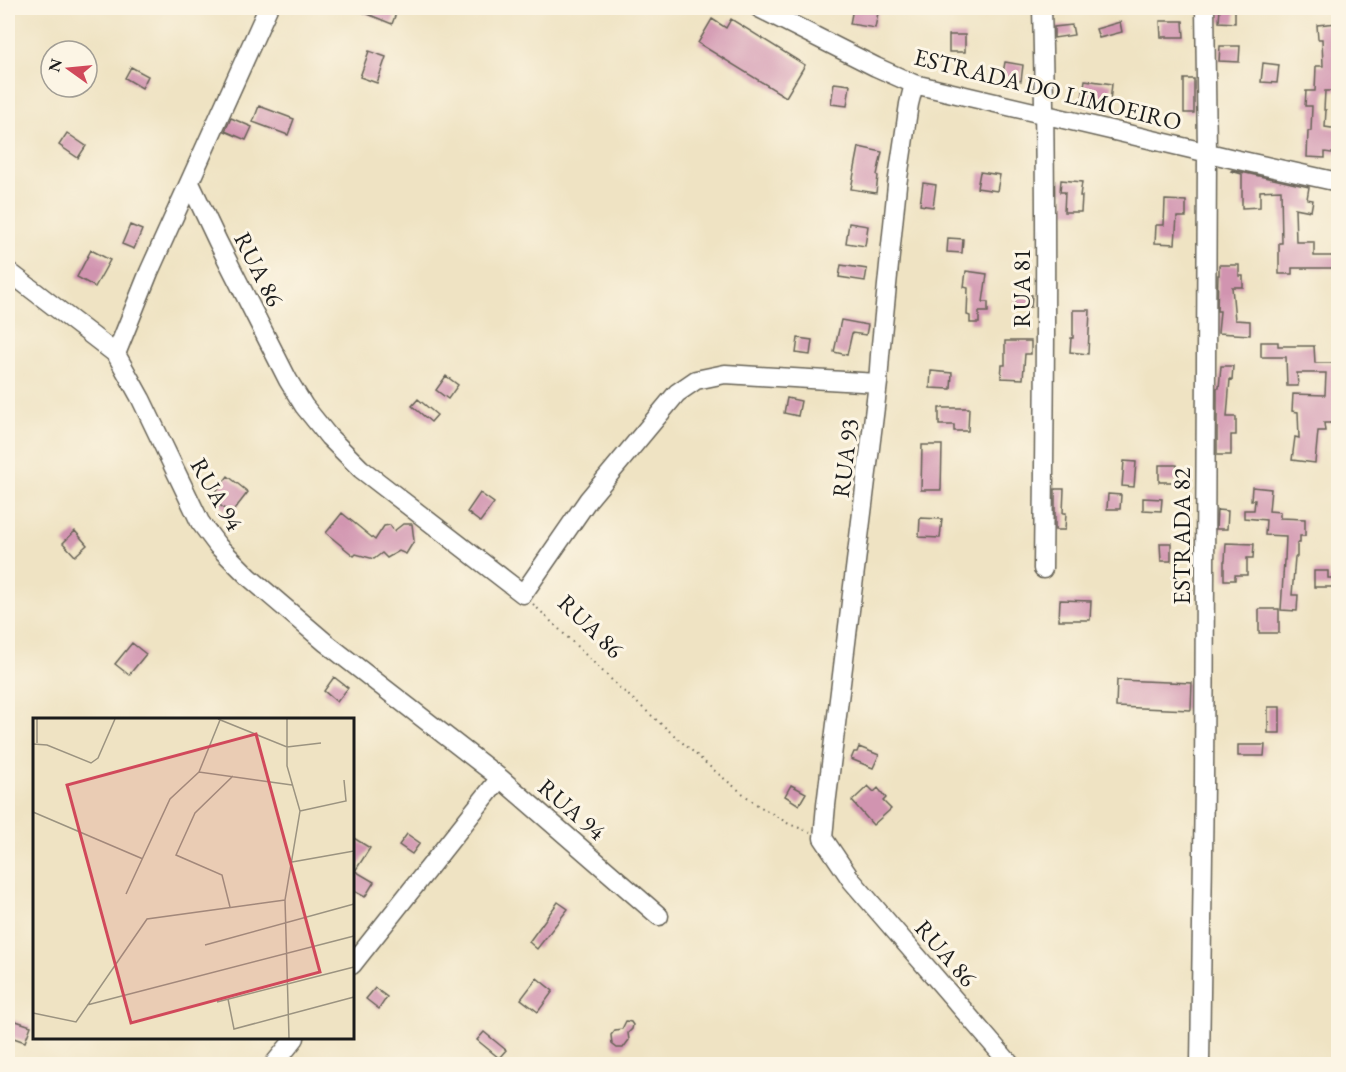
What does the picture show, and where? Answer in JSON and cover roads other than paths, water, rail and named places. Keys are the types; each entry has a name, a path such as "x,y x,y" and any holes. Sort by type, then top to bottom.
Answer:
{"street":[{"path":"8,271 117,354 149,272 268,8"},
{"name":"ESTRADA DO LIMOEIRO","path":"759,8 914,84 1338,182"},
{"name":"RUA 81","path":"1042,8 1046,272 1043,569"},
{"name":"ESTRADA 82","path":"1200,1065 1204,784 1206,152 1204,8"},
{"name":"RUA 93","path":"823,838 825,805 878,383 897,184 914,84"},
{"name":"RUA 86","path":"190,183 288,380 304,406 329,437 361,469 523,594 588,500 677,393 696,380 725,374 878,383"},
{"name":"RUA 94","path":"117,354 200,522 218,546 249,577 326,643 500,778 659,916"},
{"path":"354,962 500,778"},
{"name":"RUA 86","path":"823,838 852,881 1010,1065"},
{"path":"274,1065 294,1039"}]}
